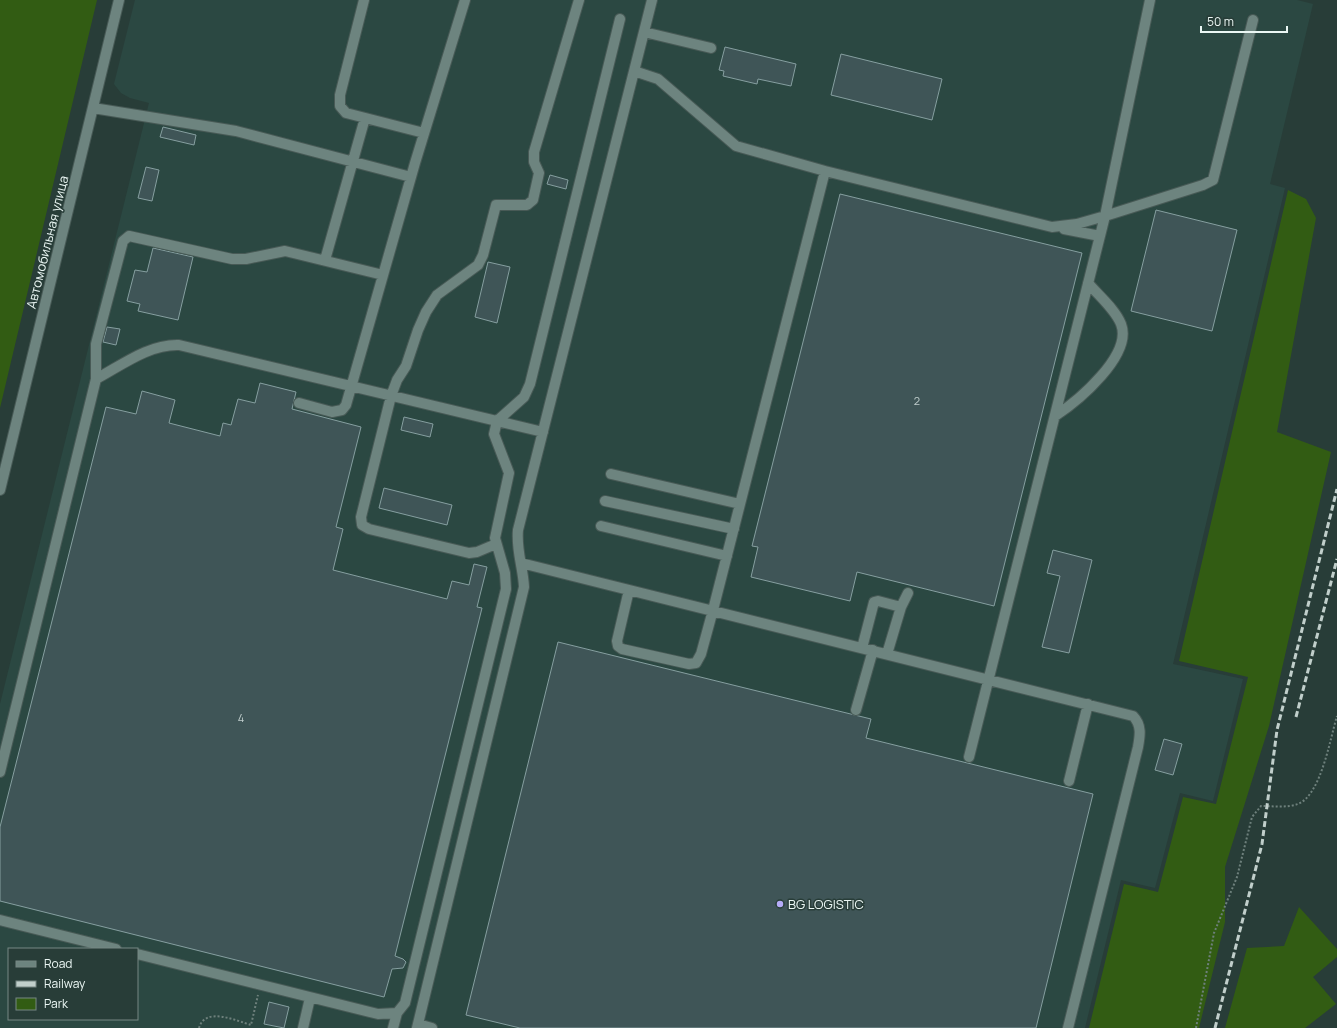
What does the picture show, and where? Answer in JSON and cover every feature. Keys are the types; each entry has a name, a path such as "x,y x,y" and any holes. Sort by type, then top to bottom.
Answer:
{"street":[{"name":"Автомобильная улица","path":"0,490 119,0"},
{"path":"364,0 340,95 340,106 346,113 424,133"},
{"path":"299,403 332,412 342,410 346,405 411,177 465,0"},
{"path":"496,544 477,552 469,553 369,529 362,525 361,517 391,396 397,380 406,366 418,330 426,312 438,295 470,272 480,260 496,205 523,206 529,204 533,200 540,173 534,162 534,152 579,0"},
{"path":"432,1028 417,1026 524,587 517,541 518,530 652,0"},
{"path":"969,757 990,679 1105,216 1150,0"},
{"path":"393,1028 396,1013 405,1003 506,589 505,572 496,544 496,532 509,473 494,438 497,421 524,397 530,384 620,19"},
{"path":"1052,227 1077,224 1105,216 1203,185 1213,180 1253,20"},
{"path":"644,32 711,48"},
{"path":"634,71 658,79 736,146 825,171 1052,227 1100,236"},
{"path":"93,108 236,131 411,177"},
{"path":"325,260 365,118"},
{"path":"629,590 617,641 618,646 622,649 693,664 699,660 825,171"},
{"path":"0,772 96,379 96,344 123,242 126,237 132,236 232,259 246,259 285,251 383,275"},
{"path":"1055,416 1070,406 1090,387 1116,356 1120,348 1123,333 1122,325 1113,312 1088,284"},
{"path":"96,379 142,353 168,344 179,345 543,432"},
{"path":"611,474 740,504"},
{"path":"605,501 734,528"},
{"path":"601,526 727,556"},
{"path":"521,563 990,679 1133,716 1138,724 1140,736 1068,1028"},
{"path":"887,654 901,606 908,593"},
{"path":"862,648 874,602 878,601 901,606"},
{"path":"856,710 873,650"},
{"path":"1068,781 1088,704"},
{"path":"0,920 112,948"},
{"path":"138,954 378,1014 396,1013"},
{"path":"303,1028 310,998"}],"path":[{"path":"1196,1028 1214,933 1237,877 1252,817 1261,806 1297,804 1308,798 1316,786 1337,716"},
{"path":"199,1028 204,1020 213,1016 251,1025 258,994"}],"shaded area":[{"path":"135,0 1297,0 1313,4 1270,184 1285,188 1173,664 1243,679 1213,801 1180,793 1155,888 1121,880 1085,1028 0,1028 0,704 149,103 130,98 121,93 114,84"}],"green space":[{"path":"0,0 97,0 0,408"},
{"path":"1288,190 1306,199 1316,218 1277,432 1331,452 1269,726 1225,867 1225,922 1199,1028 1089,1028 1124,884 1158,892 1183,797 1216,804 1248,677 1179,661"},
{"path":"1299,907 1337,949 1337,957 1313,977 1336,1004 1305,1028 1225,1028 1247,948 1284,946"}],"building":[{"path":"725,47 796,64 791,86 758,79 757,84 723,76 724,71 719,70"},
{"path":"841,54 942,79 932,120 831,95"},
{"path":"163,127 196,135 194,145 160,137"},
{"path":"146,167 159,170 152,201 138,198"},
{"path":"550,175 568,180 566,189 547,184"},
{"path":"840,194 1082,253 994,606 857,572 850,601 751,577 758,547 752,546"},
{"path":"1156,210 1237,230 1212,331 1131,311"},
{"path":"153,248 193,257 178,320 138,311 140,304 127,301 135,270 147,272"},
{"path":"488,262 510,267 497,323 475,317"},
{"path":"107,327 120,329 116,345 103,342"},
{"path":"260,383 296,392 292,409 361,427 336,527 343,529 333,570 447,599 452,581 469,585 474,564 487,567 477,607 482,608 395,956 406,962 403,968 392,969 384,997 0,901 0,827 106,407 136,414 142,391 175,400 169,423 220,436 223,423 231,425 238,399 255,403"},
{"path":"404,417 433,424 430,437 401,430"},
{"path":"384,488 452,505 447,525 379,508"},
{"path":"1053,550 1092,560 1069,653 1042,647 1060,576 1047,573"},
{"name":"BG LOGISTIC","path":"558,642 871,719 866,738 1093,794 1036,1028 520,1028 466,1015"},
{"path":"1164,739 1182,744 1173,775 1155,770"},
{"path":"269,1002 289,1007 284,1028 264,1024"}],"railway":[{"path":"1215,1028 1262,844 1277,730 1337,489"},
{"path":"1296,717 1337,559"}],"place":[{"name":"BG LOGISTIC","path":"780,904"}]}
